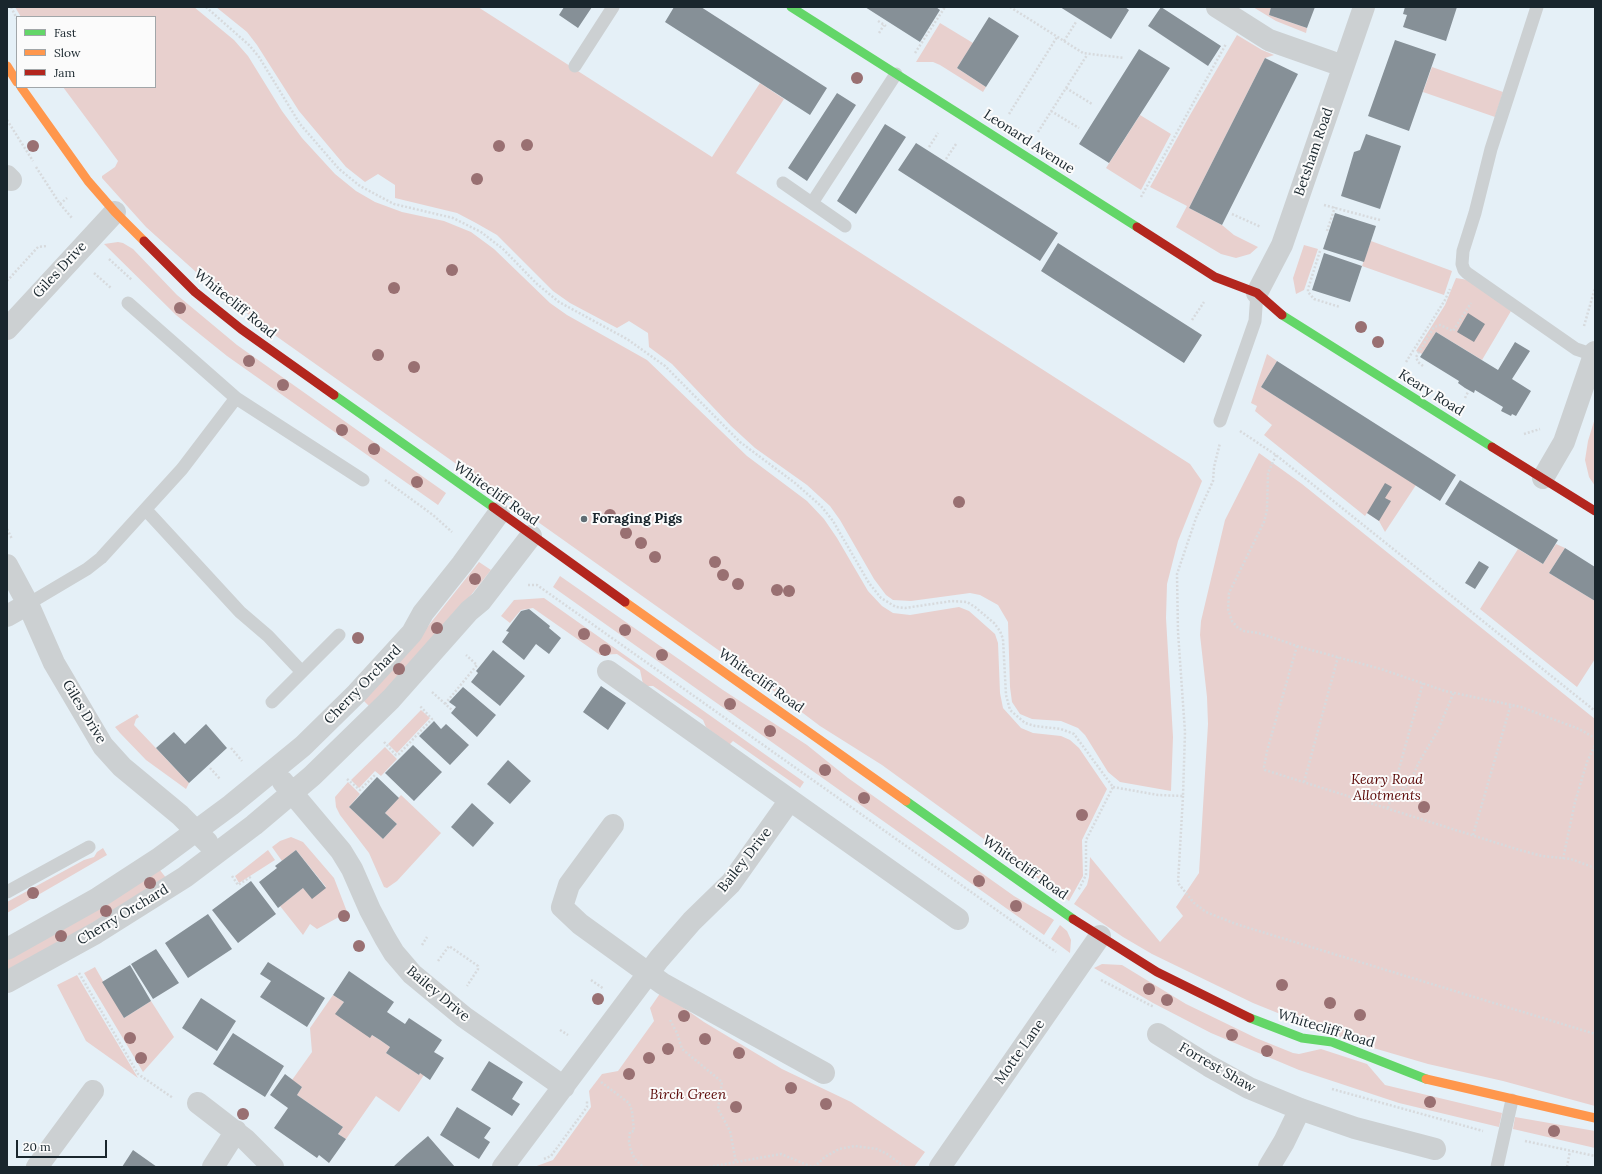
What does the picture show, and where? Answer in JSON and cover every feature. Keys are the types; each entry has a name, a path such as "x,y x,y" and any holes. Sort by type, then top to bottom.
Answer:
{"street":[{"name":"Leonard Avenue","path":"791,7 1215,277 1257,293"},
{"path":"1217,7 1269,40 1343,66"},
{"name":"Betsham Road","path":"1257,293 1282,244 1364,7"},
{"path":"7,66 16,80"},
{"name":"Whitecliff Road","path":"22,88 68,155 115,212 195,292 241,329 1064,913 1157,972 1206,998 1257,1022 1302,1038 1332,1042 1372,1056 1393,1067 1418,1076 1512,1100 1595,1118"},
{"name":"Giles Drive","path":"7,329 115,212"},
{"name":"Keary Road","path":"1257,293 1282,316 1302,329 1595,511"},
{"path":"1543,478 1564,442 1589,352"},
{"name":"Cherry Orchard","path":"7,949 98,898 197,831 273,771 317,732 407,639 416,628 423,612 462,564 499,513"},
{"name":"Cherry Orchard","path":"7,982 96,933 184,877 254,825 292,793 327,762 391,699 469,611 481,601 531,536"},
{"name":"Giles Drive","path":"7,565 28,604 54,664 103,746 122,767 197,831"},
{"path":"7,616 28,604"},
{"path":"608,671 958,919"},
{"name":"Bailey Drive","path":"273,771 346,859 376,922 394,953 412,974 459,1014 564,1087"},
{"name":"Bailey Drive","path":"503,1167 648,973 674,941 736,876 790,800"},
{"path":"197,831 207,842 229,826 254,825"},
{"path":"613,825 569,885 562,907 580,924 663,984 824,1073"},
{"name":"Motte Lane","path":"940,1167 1100,936"},
{"name":"Forrest Shaw","path":"1158,1034 1241,1085 1300,1109 1355,1128 1435,1149"},
{"path":"37,1167 92,1091"},
{"path":"197,1102 236,1131 273,1167"},
{"path":"1269,1167 1284,1142 1300,1109"},
{"path":"213,1167 236,1131"}],"lane":[{"path":"575,66 613,7"},
{"path":"1537,7 1491,149 1475,213 1463,251 1462,264 1465,270 1483,284 1589,352"},
{"path":"812,203 896,74"},
{"path":"783,183 845,226"},
{"path":"1220,421 1255,320 1257,293"},
{"path":"128,303 236,398 363,480"},
{"path":"28,604 96,562 146,510 182,469 236,398"},
{"path":"146,510 240,612 268,636 302,672"},
{"path":"272,702 339,635"},
{"path":"7,892 89,847"},
{"path":"1497,1167 1512,1100"}],"path":[{"path":"10,7 16,17"},
{"path":"206,7 249,45 261,61 300,124 339,170 360,186 394,204 453,218 481,232 503,249 537,284 559,302 627,339 665,366 740,442 795,483 821,506 833,521 869,583 881,598 896,607 905,608 958,600 967,602 975,607 998,628 1003,637 1006,697 1012,712 1028,724 1061,728 1074,734 1113,787 1158,795 1183,796"},
{"path":"912,58 945,7"},
{"path":"1010,7 1016,8 1057,37 1087,54 1124,58"},
{"path":"878,20 886,26"},
{"path":"1064,41 1076,22"},
{"path":"1138,200 1239,22"},
{"path":"1009,114 1057,37"},
{"path":"1038,132 1087,54"},
{"path":"1066,88 1092,104"},
{"path":"1002,110 1015,118"},
{"path":"1051,111 1079,128"},
{"path":"1032,128 1044,136"},
{"path":"929,148 940,129"},
{"path":"946,159 958,140"},
{"path":"1319,203 1380,220"},
{"path":"1327,231 1335,207"},
{"path":"1232,214 1264,229"},
{"path":"1320,251 1308,292 1313,299 1340,307"},
{"path":"1404,366 1444,300 1456,274 1465,270"},
{"path":"92,272 128,303"},
{"path":"1423,366 1418,362 1416,357 1434,327 1440,325 1451,331 1454,330 1483,284"},
{"path":"1589,352 1595,288"},
{"path":"1192,320 1207,298"},
{"path":"1595,711 1276,455 1253,438 1220,421 1220,443 1214,467 1213,481 1196,518 1177,574 1178,632 1185,732 1178,883 1194,903 1206,912 1236,924 1595,1034"},
{"path":"1521,435 1533,432 1545,426"},
{"path":"1276,455 1268,473 1267,510 1264,522 1229,593 1228,609 1232,621 1244,631 1258,632 1296,646 1402,675 1454,692 1510,704 1573,727 1595,738"},
{"path":"1296,646 1276,715 1264,767 1265,770 1542,856 1570,860 1595,868"},
{"path":"445,704 477,665 463,652"},
{"path":"1304,782 1338,657"},
{"path":"1388,808 1423,683"},
{"path":"430,690 452,710"},
{"path":"1390,801 1410,783 1418,764 1438,730 1454,692"},
{"path":"382,741 396,755 399,754 432,719 418,704"},
{"path":"1473,835 1510,704"},
{"path":"1563,859 1575,802 1587,762 1595,745"},
{"path":"231,748 245,764"},
{"path":"210,768 223,782"},
{"path":"344,776 359,790 376,774"},
{"path":"1074,898 1086,875 1086,840 1113,787"},
{"path":"230,873 238,885 252,876"},
{"path":"436,965 449,946 478,966 478,969 465,988"},
{"path":"77,969 138,1074 191,1111 195,1110 197,1102"},
{"path":"666,1016 674,1026 682,1049 722,1082 718,1109 730,1131 736,1162"},
{"path":"578,1067 629,1103 632,1111 634,1131 630,1132 629,1142 631,1151 643,1167"},
{"path":"709,1167 781,1154 813,1167 825,1157 839,1149 855,1146 877,1149 905,1167"},
{"path":"1567,1167 1570,1151"}],"green space":[{"path":"15,7 194,7 234,40 248,56 282,111 302,138 335,174 356,191 375,202 402,212 444,221 471,232 494,249 550,303 567,315 647,360 747,456 807,501 824,519 868,591 882,606 893,613 910,615 959,607 969,611 995,634 998,643 1000,693 1003,708 1021,728 1033,733 1061,736 1070,740 1079,748 1107,789 1082,840 1083,876 1069,901 882,765 820,726 738,664 269,331 196,272 146,227 102,178 102,176 115,167 118,161 64,88 156,88 156,16 20,16"},
{"path":"216,7 478,7 712,157 760,83 784,99 736,173 1190,464 1202,481 1178,541 1167,584 1166,618 1173,737 1171,791 1120,782 1108,772 1085,735 1078,728 1061,721 1032,719 1020,714 1012,702 1010,687 1008,622 998,605 980,595 970,593 911,601 893,600 886,595 874,579 840,520 830,506 807,485 755,448 731,426 672,364 649,347 648,333 629,321 617,328 570,303 553,291 497,235 476,223 457,213 395,198 395,185 378,174 365,182 346,167 299,111 257,45 247,32"},
{"path":"1253,7 1271,7 1269,15 1307,28 1306,33 1276,21"},
{"path":"940,23 973,43 957,68 986,87 983,92 940,65 933,62 916,62"},
{"path":"1237,35 1262,50 1274,55 1265,58 1189,208 1222,225 1234,235 1258,247 1250,254 1236,258 1221,254 1176,227 1187,206 1150,187"},
{"path":"1432,67 1503,92 1495,117 1423,92"},
{"path":"1140,115 1171,134 1141,190 1106,168"},
{"path":"1371,241 1452,271 1444,295 1362,266"},
{"path":"118,242 123,243 133,249 177,295 237,345 446,493 438,505 227,356 176,315 104,244"},
{"path":"1304,245 1318,249 1304,290 1296,294 1293,278"},
{"path":"1456,278 1468,280 1511,311 1482,360 1436,332 1422,354 1416,351 1445,305"},
{"path":"1267,354 1277,361 1261,387 1416,485 1385,532 1379,521 1367,513 1365,516 1264,435 1272,425 1255,411 1257,406 1251,403"},
{"path":"1595,418 1595,486 1589,477 1585,460 1588,441"},
{"name":"Keary Road Allotments","path":"1259,453 1302,484 1595,719 1595,1106 1503,1081 1428,1064 1353,1042 1310,1026 1253,1003 1152,954 1123,937 1074,904 1087,885 1090,857 1160,942 1183,916 1176,907 1199,873 1208,724 1207,697 1200,635 1201,621 1225,520"},
{"path":"1556,544 1565,548 1549,573 1595,601 1595,659 1577,687 1480,609 1518,549 1543,564"},
{"path":"479,562 491,570 443,630 371,708 362,699 425,630"},
{"path":"560,576 723,690 807,745 848,778 1014,896 1054,920 1044,935 553,587"},
{"path":"544,598 804,782 800,788 733,741 729,745 706,727 703,720 653,686 643,684 640,670 617,654 600,655 533,608 521,610 510,623 501,616 514,600"},
{"path":"421,710 430,718 397,753 388,744"},
{"path":"137,714 139,717 136,719 134,725 189,783 186,789 146,760 115,727"},
{"path":"385,747 397,759 381,776 375,771 359,788 351,780"},
{"path":"348,782 360,794 349,807 383,839 397,824 385,813 401,795 441,833 397,881 387,888 384,887 369,853 340,815 336,807 335,797"},
{"path":"291,837 303,842 334,878 349,917 342,921 339,917 317,929 310,924 303,935 280,906 303,888 326,887 296,850 282,861 272,847 280,841"},
{"path":"103,848 107,855 7,913 7,902 84,860 94,857 97,852"},
{"path":"268,850 275,860 239,883 235,876"},
{"path":"159,869 167,879 7,973 7,958"},
{"path":"1060,925 1067,931 1071,940 1070,953 1051,939"},
{"path":"1102,964 1122,965 1186,1004 1256,1038 1293,1053 1299,1054 1321,1049 1367,1064 1385,1085 1502,1113 1499,1127 1399,1103 1299,1070 1211,1033 1153,1003 1094,968"},
{"path":"95,967 124,1018 151,1001 174,1037 143,1072 84,973"},
{"path":"77,975 138,1078 86,1041 57,985"},
{"name":"Birch Green","path":"661,992 704,1022 782,1069 851,1102 925,1152 914,1167 534,1167 553,1160 591,1107 589,1091 602,1074 618,1071 654,1021 650,1008"},
{"path":"333,995 344,1002 336,1014 380,1040 390,1047 386,1053 419,1075 420,1073 424,1075 399,1112 376,1096 346,1139 338,1134 343,1127 297,1095 302,1087 292,1080 312,1052 310,1028"},
{"path":"1515,1117 1595,1131 1595,1148 1513,1129"}],"building":[{"path":"564,7 592,7 578,28 559,15"},
{"path":"674,7 701,7 827,88 810,115 665,22"},
{"path":"865,7 936,7 940,10 920,42"},
{"path":"1060,7 1125,7 1129,10 1111,39"},
{"path":"1161,7 1221,46 1208,66 1148,26"},
{"path":"1271,7 1315,7 1307,28 1269,15"},
{"path":"1405,7 1457,7 1446,41 1403,27 1407,15 1403,14"},
{"path":"989,17 1019,36 986,87 957,68"},
{"path":"1395,40 1436,54 1409,131 1368,116"},
{"path":"1139,49 1170,68 1109,163 1079,144"},
{"path":"1265,58 1298,74 1222,225 1189,208"},
{"path":"837,93 856,105 807,181 788,168"},
{"path":"885,124 906,137 856,214 837,201"},
{"path":"1366,134 1401,146 1380,209 1341,196 1354,152 1360,150"},
{"path":"916,143 1058,233 1040,261 898,170"},
{"path":"1335,213 1376,226 1364,262 1323,249"},
{"path":"1058,243 1202,335 1184,363 1041,271"},
{"path":"1324,253 1362,266 1350,302 1312,290"},
{"path":"1468,313 1485,324 1474,342 1457,332"},
{"path":"1436,332 1498,370 1515,342 1530,351 1512,379 1531,391 1516,416 1512,414 1511,416 1501,411 1503,407 1475,390 1474,393 1465,388 1458,383 1459,381 1420,357"},
{"path":"1277,361 1456,475 1440,501 1261,387"},
{"path":"1460,480 1558,540 1543,564 1445,504"},
{"path":"1385,483 1392,487 1385,498 1391,501 1379,521 1367,513"},
{"path":"1565,548 1595,567 1595,601 1549,573"},
{"path":"1479,561 1489,567 1475,589 1465,583"},
{"path":"529,609 550,626 549,628 561,638 549,654 536,644 524,660 502,642 509,632 506,631 521,611"},
{"path":"493,650 525,676 500,706 471,682 478,673 476,671"},
{"path":"601,686 626,703 608,730 583,712"},
{"path":"463,687 496,715 477,737 451,713 456,707 449,702"},
{"path":"434,721 441,729 446,724 469,745 450,765 419,736"},
{"path":"206,724 227,748 189,783 156,748 174,732 185,744"},
{"path":"413,745 442,772 414,801 385,773"},
{"path":"508,760 531,781 510,804 487,784"},
{"path":"377,777 399,798 385,813 397,824 383,839 349,807"},
{"path":"472,803 494,823 473,847 451,827"},
{"path":"296,850 326,888 312,899 303,888 278,908 259,882 277,868 275,866"},
{"path":"251,881 276,914 238,943 212,910"},
{"path":"208,914 232,949 188,978 165,943"},
{"path":"156,949 179,983 153,999 131,964"},
{"path":"268,962 325,998 307,1027 260,997 271,981 260,974"},
{"path":"130,965 151,1001 124,1018 102,982"},
{"path":"349,971 394,1002 387,1012 405,1024 409,1018 442,1040 434,1052 444,1058 430,1080 420,1073 419,1075 386,1053 390,1047 380,1040 372,1035 370,1038 335,1014 344,1002 333,995"},
{"path":"201,998 236,1021 217,1051 182,1028"},
{"path":"233,1033 284,1066 265,1097 213,1064"},
{"path":"489,1061 523,1082 512,1099 520,1104 512,1116 471,1090"},
{"path":"285,1074 302,1087 297,1095 343,1127 338,1134 346,1139 329,1163 319,1155 317,1158 274,1128 288,1108 270,1095"},
{"path":"457,1107 491,1128 484,1138 490,1142 479,1159 440,1135"},
{"path":"428,1136 455,1167 393,1167 407,1154"},
{"path":"133,1150 157,1167 122,1167"}],"traffic: fast":[{"path":"791,7 1137,227"},
{"path":"1282,315 1492,447"},
{"path":"334,395 493,507"},
{"path":"906,801 1073,919"},
{"path":"1250,1018 1302,1038 1332,1042 1426,1079"}],"traffic: slow":[{"path":"7,66 16,80"},
{"path":"22,88 88,181 115,212 144,241"},
{"path":"625,602 906,801"},
{"path":"1426,1079 1595,1118"}],"traffic: jam":[{"path":"1137,227 1215,277 1257,293 1282,315"},
{"path":"144,241 195,292 241,329 334,395"},
{"path":"1492,447 1595,511"},
{"path":"493,507 625,602"},
{"path":"1073,919 1157,972 1250,1018"}],"place":[{"name":"Foraging Pigs","path":"584,519"}]}
